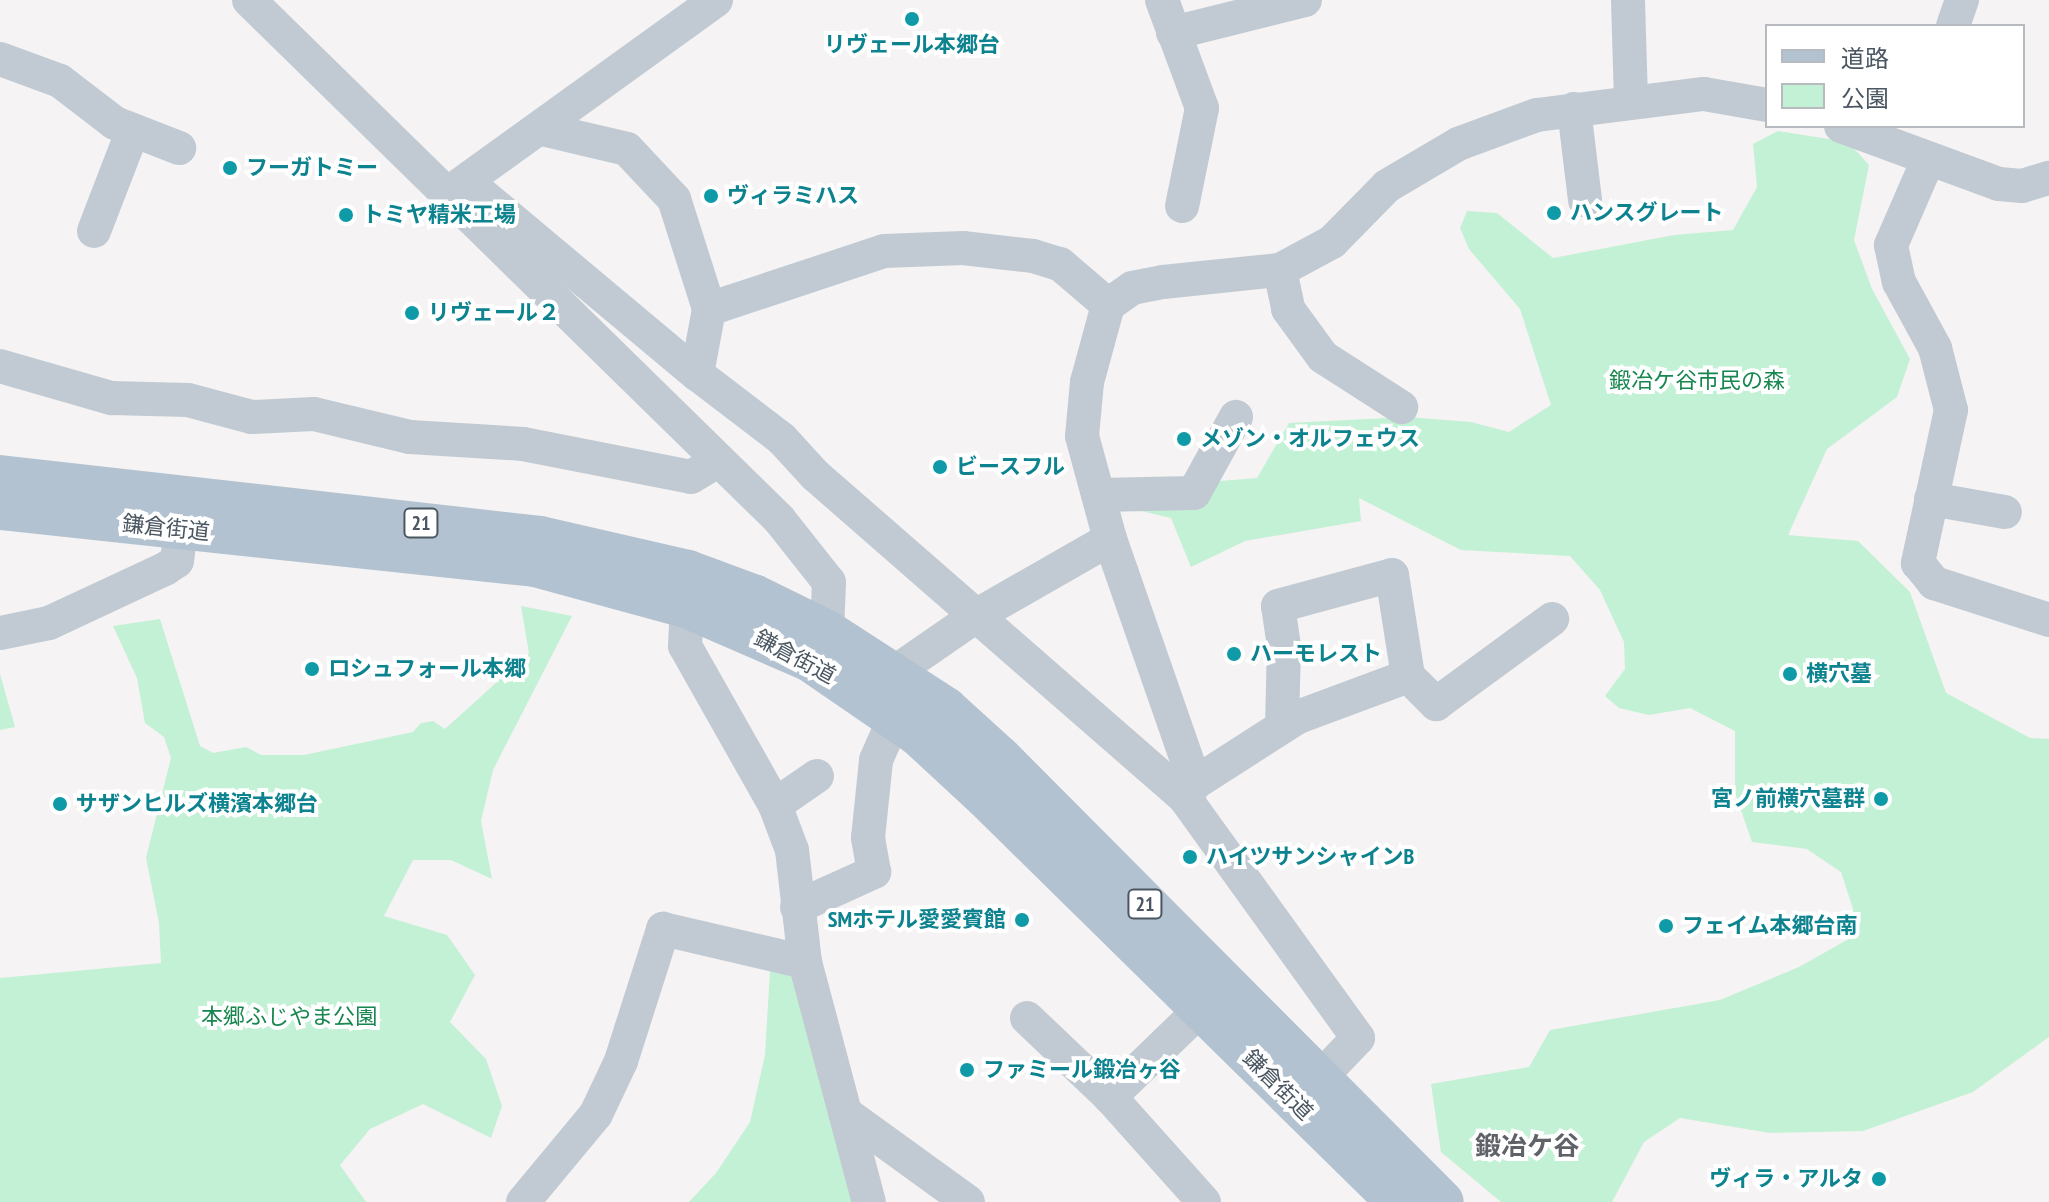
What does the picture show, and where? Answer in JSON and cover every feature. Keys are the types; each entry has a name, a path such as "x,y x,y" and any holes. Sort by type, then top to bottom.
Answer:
{"main road":[{"name":"鎌倉街道","path":"0,476 540,537 687,589"},
{"name":"鎌倉街道","path":"0,509 535,566 756,596 819,646 894,719 986,798 1397,1202"},
{"name":"鎌倉街道","path":"819,646 895,672 1001,758 1318,1080 1443,1202"}],"street":[{"name":"鎌倉街道","path":"249,0 456,188 686,430 779,519 829,582 819,646"},
{"path":"1162,0 1202,108 1182,206"},
{"path":"1173,33 1305,0"},
{"path":"1628,0 1631,101"},
{"path":"1954,24 1962,0"},
{"path":"697,3 542,129 456,188 782,439 815,475 1190,791 1358,1038 1318,1080"},
{"path":"0,59 60,81 115,123 179,148"},
{"path":"1190,791 1110,539 1082,436 1087,382 1108,305 1132,288 1280,270 1332,242 1387,186 1458,144 1537,115 1704,94 1765,105"},
{"path":"1574,109 1585,200"},
{"path":"1849,128 1920,145 1999,184 2022,186 2049,178"},
{"path":"542,129 627,149 674,199 709,309 697,374"},
{"path":"94,231 133,130"},
{"path":"1920,145 1891,245 1899,282 1935,348 1951,410 1918,563 1934,583 2049,620"},
{"path":"709,309 884,251 963,248 1060,264 1108,305"},
{"path":"1280,270 1288,309 1323,357 1401,407"},
{"path":"0,366 111,398 188,400 252,417 314,414 410,437 523,444 691,477 718,461"},
{"path":"686,430 724,395"},
{"path":"1099,495 1194,493 1236,417"},
{"path":"1931,499 2005,512"},
{"path":"0,633 49,623 165,569 177,561 181,530"},
{"path":"895,672 979,614 1110,539"},
{"path":"1282,726 1284,646 1278,606 1392,575 1408,676 1436,704 1552,619"},
{"path":"687,589 685,646 775,805 792,850 805,962 869,1202"},
{"path":"1190,791 1282,726 1408,676"},
{"path":"797,907 874,872 868,838 876,760 894,719"},
{"path":"775,805 817,776"},
{"path":"523,1202 596,1114 621,1061 663,929 805,962"},
{"path":"1110,1097 1201,1009"},
{"path":"1027,1018 1110,1097 1204,1202"},
{"path":"848,1115 968,1202"}],"green space":[{"name":"鍛冶ケ谷市民の森","path":"1778,131 1848,142 1869,165 1854,240 1872,289 1910,359 1897,397 1827,449 1788,535 1858,541 1910,592 1946,693 2030,738 2049,739 2049,1037 1973,1092 1863,1131 1770,1133 1680,1118 1644,1142 1612,1202 1501,1202 1441,1152 1431,1084 1529,1067 1550,1030 1720,1000 1799,967 1854,936 1853,909 1841,872 1807,849 1752,842 1735,793 1735,731 1690,708 1649,715 1619,708 1605,696 1625,669 1624,642 1600,590 1570,556 1461,550 1359,498 1361,521 1245,541 1191,567 1171,518 1124,507 1121,489 1257,478 1289,423 1407,417 1471,422 1509,432 1551,405 1520,309 1469,249 1460,228 1467,211 1497,213 1553,258 1674,235 1733,230 1757,187 1753,144"},
{"name":"本郷ふじやま公園","path":"521,606 572,616 493,770 481,821 492,879 451,860 413,860 384,916 447,935 475,975 450,1022 486,1059 502,1106 491,1138 423,1104 370,1129 340,1165 366,1202 0,1202 0,978 161,963 159,923 146,858 171,758 164,737 145,723 137,678 113,626 160,619 200,746 213,753 246,747 261,755 304,755 413,732 421,723 433,721 445,729 529,653"},
{"path":"0,674 15,727 0,730"},
{"path":"771,954 805,962 870,1202 689,1202 716,1173 750,1122 765,1055"}],"place":[{"name":"リヴェール本郷台","path":"912,19"},
{"name":"フーガトミー","path":"230,168"},
{"name":"ヴィラミハス","path":"711,196"},
{"name":"ハンスグレート","path":"1554,213"},
{"name":"トミヤ精米工場","path":"346,215"},
{"name":"リヴェール２","path":"412,313"},
{"name":"メゾン・オルフェウス","path":"1184,439"},
{"name":"ビースフル","path":"940,467"},
{"name":"ハーモレスト","path":"1234,654"},
{"name":"ロシュフォール本郷","path":"312,669"},
{"name":"横穴墓","path":"1790,674"},
{"name":"宮ノ前横穴墓群","path":"1881,799"},
{"name":"サザンヒルズ横濱本郷台","path":"60,804"},
{"name":"ハイツサンシャインB","path":"1190,857"},
{"name":"SMホテル愛愛賓館","path":"1022,920"},
{"name":"フェイム本郷台南","path":"1666,926"},
{"name":"ファミール鍛冶ヶ谷","path":"967,1070"},
{"name":"ヴィラ・アルタ","path":"1879,1179"}],"district":[{"name":"鍛冶ケ谷","path":"1527,1146"}]}
